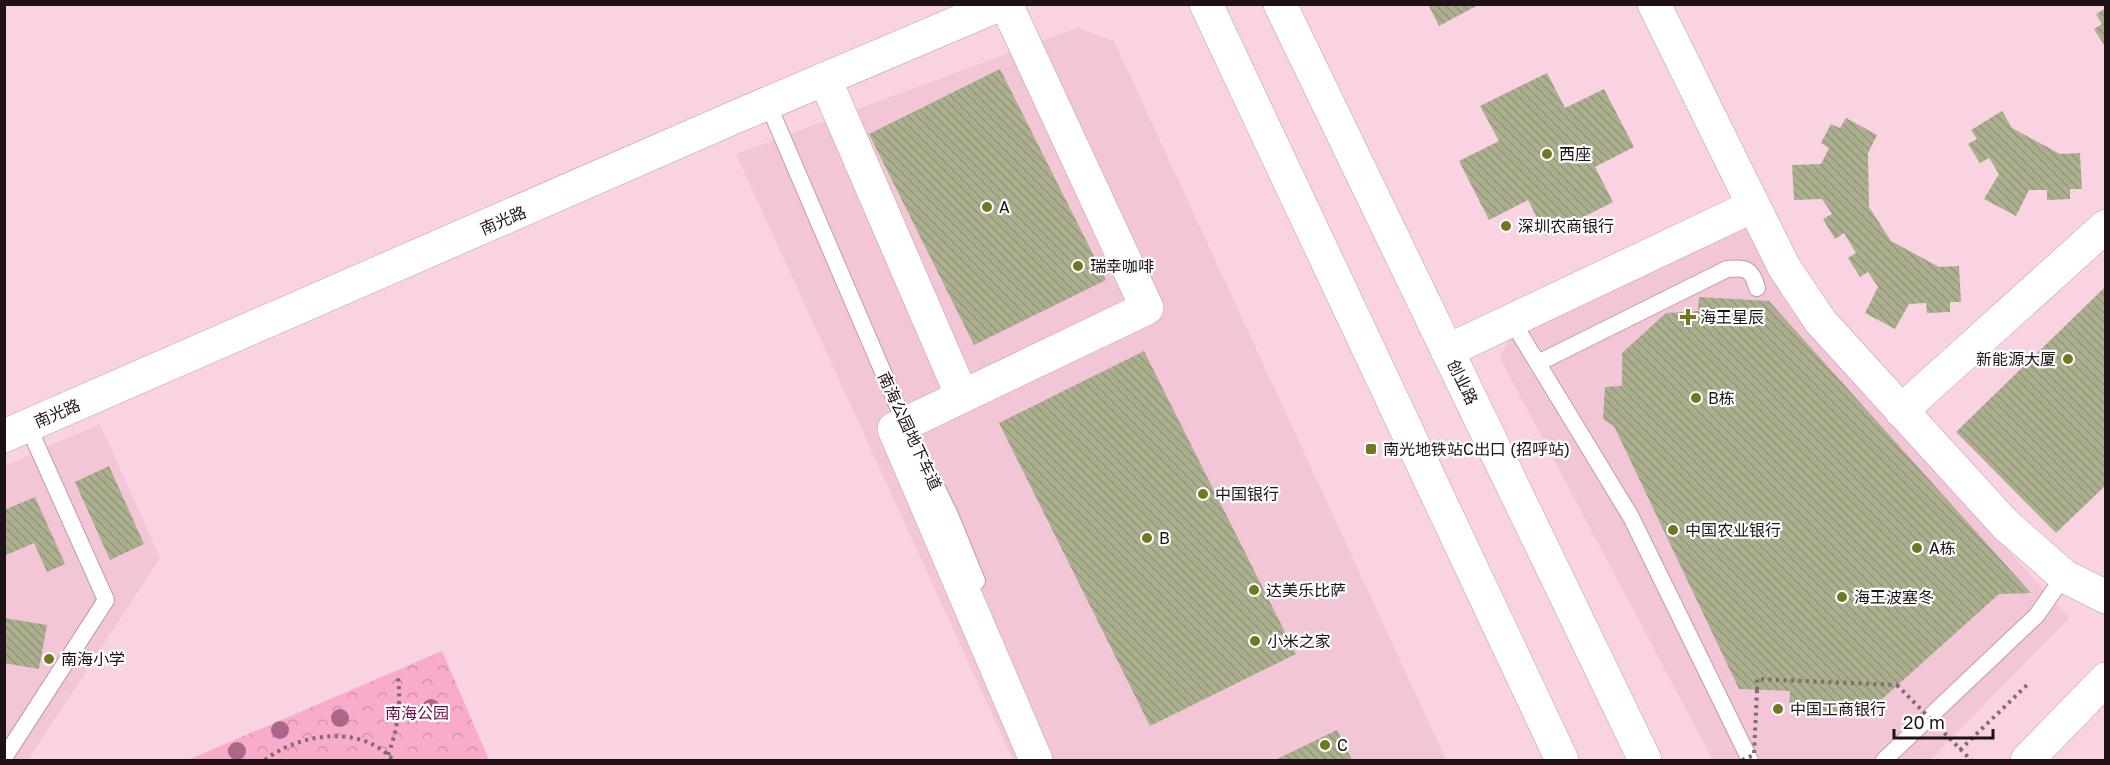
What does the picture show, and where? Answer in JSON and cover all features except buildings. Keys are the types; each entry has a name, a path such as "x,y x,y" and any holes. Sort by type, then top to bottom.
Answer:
{"main road":[{"name":"南光路","path":"16,431 1001,4"},
{"path":"1006,4 1147,308 894,429 1036,760"},
{"path":"1206,4 1562,760"},
{"name":"创业路","path":"1280,4 1645,760"},
{"path":"1654,4 1785,267 1821,322 2006,524 2064,576 2106,597"},
{"path":"825,79 962,396"},
{"path":"1447,351 1753,206"},
{"path":"1901,411 2106,226"},
{"path":"2027,760 2106,679"}],"lane":[{"name":"南海公园地下车道","path":"768,104 905,423 950,515 1050,760"},
{"path":"1538,363 1727,269 1740,267 1748,270 1757,288"},
{"path":"1512,321 1631,517 1750,760"},
{"path":"4,758 106,600 16,431"},
{"path":"1884,760 2037,615 2064,576"}],"path":[{"path":"388,754 399,721 398,677"},
{"path":"1742,760 1754,755 1758,679 1897,685 1971,760"},
{"path":"1960,750 2027,685"},
{"path":"265,760 296,743 313,738 329,737 346,737 366,742 388,754 393,760"}],"shaded area":[{"path":"1077,28 1114,41 1446,760 1013,760 736,154"},
{"path":"1744,226 1790,308 2069,618 1930,760 1713,760 1500,358 1510,337"},
{"name":"南海小学","path":"100,424 160,558 28,760 5,760 4,466"}],"green space":[{"name":"南海公园","path":"442,651 489,760 188,760"}],"place":[{"name":"西座","path":"1547,154"},
{"name":"A","path":"987,207"},
{"name":"深圳农商银行","path":"1506,226"},
{"name":"瑞幸咖啡","path":"1078,266"},
{"name":"海王星辰","path":"1688,317"},
{"name":"新能源大厦","path":"2068,359"},
{"name":"B栋","path":"1696,398"},
{"name":"南光地铁站C出口 (招呼站)","path":"1371,449"},
{"name":"中国银行","path":"1203,494"},
{"name":"中国农业银行","path":"1673,530"},
{"name":"B","path":"1147,538"},
{"name":"A栋","path":"1917,548"},
{"name":"达美乐比萨","path":"1254,590"},
{"name":"海王波塞冬","path":"1842,597"},
{"name":"小米之家","path":"1255,641"},
{"name":"南海小学","path":"49,659"},
{"name":"中国工商银行","path":"1778,709"},
{"name":"C","path":"1325,745"}]}
